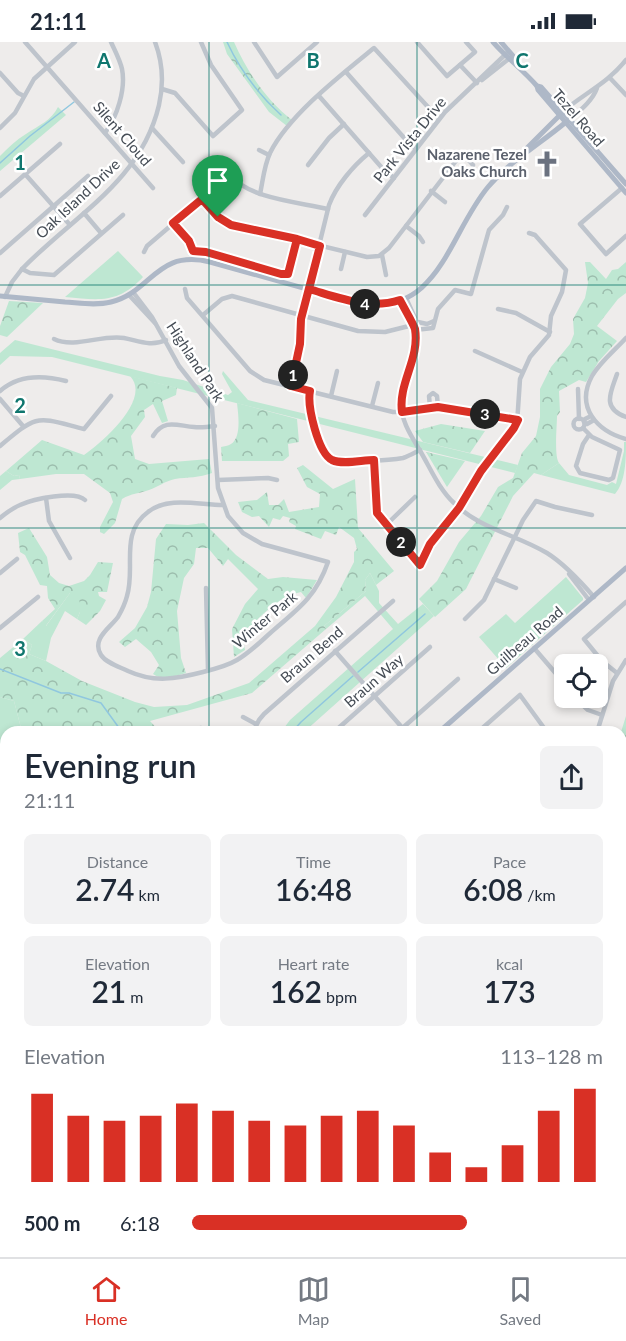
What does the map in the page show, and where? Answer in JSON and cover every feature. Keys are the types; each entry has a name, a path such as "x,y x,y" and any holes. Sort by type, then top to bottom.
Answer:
{"main road":[{"name":"Tezel Road","path":"493,42 509,55"},
{"name":"Tezel Road","path":"501,42 538,90 561,113 625,188"},
{"path":"3,297 98,304 116,301 131,293 166,266 177,261 194,259 370,305 387,304 403,299 420,289 432,278 478,200 494,180 561,113"},
{"path":"518,158 568,121"},
{"name":"Guilbeau Road","path":"446,726 626,568"}],"street":[{"name":"Silent Cloud","path":"25,42 153,188"},
{"path":"0,128 24,104 24,96 34,79 75,42"},
{"path":"105,133 115,113 122,85 122,68 111,42"},
{"name":"Oak Island Drive","path":"3,297 22,269 115,185 133,165 152,128 162,89 161,64 155,42"},
{"path":"162,89 175,93 213,136 242,110 211,65 201,42"},
{"path":"255,42 277,77 317,42"},
{"path":"417,42 447,76 475,52 466,42"},
{"path":"260,194 269,155 300,113 374,48 439,119"},
{"name":"Park Vista Drive","path":"365,215 448,108 509,55"},
{"path":"561,113 610,78 626,60"},
{"path":"460,65 477,83"},
{"path":"346,72 416,149"},
{"path":"0,74 18,93 24,96"},
{"path":"610,78 626,95"},
{"path":"568,121 585,106 597,88"},
{"name":"Silent Cloud","path":"73,97 78,93"},
{"path":"318,96 394,178"},
{"path":"308,165 329,138 344,124"},
{"path":"152,128 183,162"},
{"path":"0,196 60,144"},
{"path":"259,150 269,155"},
{"path":"291,386 300,344 299,326 328,209 336,191 369,153"},
{"path":"144,252 147,246 202,199 226,223 368,257 382,255 462,153 473,165"},
{"path":"25,174 70,225"},
{"path":"0,253 88,176"},
{"path":"231,176 244,188 260,194 328,209"},
{"path":"625,188 580,224 606,254 626,236"},
{"path":"431,191 445,202"},
{"path":"203,315 222,299 232,296 367,332 385,332 414,326 433,328 438,309 455,290 471,294 489,230 507,207"},
{"path":"84,213 101,234"},
{"path":"22,269 30,273 54,275 123,215"},
{"path":"173,223 189,241 193,251 206,252 281,274 288,274 297,239"},
{"path":"406,226 423,242"},
{"path":"374,460 376,510 420,565 430,544 459,508 481,471 514,428 518,420 518,391 522,372 530,357 550,332 551,316 562,292 566,270 535,235 529,233"},
{"path":"341,269 345,252"},
{"path":"382,255 386,275"},
{"path":"185,289 188,298 254,374 264,380 402,412 438,407 518,420"},
{"name":"Highland Park","path":"131,293 155,323 179,366 212,408 218,480 223,505 239,529 256,541 272,548 328,562"},
{"path":"403,299 409,320 414,326 415,348 402,392 402,412 407,428 442,489 459,508 471,516 547,553 591,598"},
{"path":"498,309 520,315 550,332"},
{"path":"414,326 418,321 427,324 434,321"},
{"path":"54,339 68,342 123,338 154,344 166,340"},
{"path":"626,338 591,379 587,396 593,418 606,432 626,439"},
{"path":"475,351 522,372"},
{"path":"331,396 337,371"},
{"path":"617,374 610,393 610,402 614,410 626,417"},
{"path":"0,391 13,382 32,377 51,377 66,381"},
{"path":"372,406 378,383"},
{"path":"578,389 582,423 590,435 620,450 613,478 609,480 580,473 577,470 576,466 583,444 590,435"},
{"path":"310,391 309,406 325,454 336,461 399,458 420,450"},
{"path":"430,407 429,396 433,393 437,396 438,407"},
{"path":"0,446 33,420 84,429 111,396"},
{"path":"0,399 23,426"},
{"path":"582,423 587,424 593,418"},
{"path":"153,436 158,429 171,423 195,428 215,426"},
{"path":"218,480 268,478 277,480"},
{"path":"0,518 20,505 46,498 76,495 85,500"},
{"path":"386,525 415,497"},
{"path":"46,498 49,521 70,558"},
{"path":"465,619 482,603 514,537 530,507 536,501 564,510 592,514"},
{"name":"Winter Park","path":"223,505 168,503 155,507 141,517 131,534 131,579 127,599 117,618 100,637 99,650 108,661 147,678 173,679 238,659 304,604 317,588 328,562"},
{"path":"0,573 17,559"},
{"path":"494,579 516,588"},
{"path":"206,588 208,670"},
{"path":"0,628 38,597"},
{"name":"Braun Bend","path":"256,724 264,714 393,601"},
{"path":"617,673 602,662 584,639 626,602"},
{"name":"Braun Way","path":"341,726 430,647"},
{"path":"534,648 554,671"},
{"path":"335,651 401,726"},
{"path":"599,726 617,673 626,660"},
{"path":"408,726 458,680"},
{"path":"485,726 520,695 543,726"},
{"path":"586,708 602,716"},
{"path":"243,717 256,724"}],"green space":[{"path":"223,42 234,42 258,84 274,104 292,120 287,126 269,112 227,54"},
{"path":"58,107 66,115 0,171 0,156 19,139 48,119"},
{"path":"118,251 143,277 134,286 116,296 107,298 65,297"},
{"path":"585,262 590,262 606,279 612,270 618,269 626,262 626,293 618,299 597,326 617,341 599,361 586,382 579,380 559,391 560,412 557,416 556,441 559,463 541,475 534,473 513,496 466,589 435,617 419,599 437,581 459,542 481,516 498,487 513,478 522,453 536,436 540,417 540,389 551,367 570,344 574,334 573,319 585,298 588,283"},
{"path":"9,301 43,303 7,337 0,335 0,326"},
{"path":"15,340 183,380 228,395 232,392 222,374 223,371 248,400 518,465 515,473 52,357 10,356 0,365 0,353"},
{"path":"130,376 177,388 176,395 162,401 168,421 162,423 153,404 144,410 145,417 131,436 135,459 149,464 209,459 212,473 171,480 122,499 115,523 104,534 100,532 100,527 113,502 110,493 84,474 56,474 20,479 19,475 14,476 6,471 42,440 84,455 92,449 113,430 130,408 135,396 135,385"},
{"path":"237,403 297,419 299,442 288,444 289,456 283,461 222,461 221,447 231,444 237,436"},
{"path":"441,424 485,431 470,453 423,442 415,431"},
{"path":"624,442 626,442 625,470 615,494 541,475 559,463 569,475 607,485 612,482 616,484"},
{"path":"426,452 465,461 447,487"},
{"path":"303,465 333,489 355,479 358,528 394,571 376,585 370,573 365,580 366,591 324,626 326,629 252,693 150,721 155,726 20,726 14,701 0,697 0,658 23,639 32,645 29,654 82,681 154,707 187,705 249,683 315,626 336,597 354,562 354,552 357,549 354,538 339,527 336,535 325,531 321,539 295,529 296,526 289,522 290,518 283,516 280,520 273,518 269,527 259,516 252,517 242,512 238,502 257,500 267,492 269,505 278,505 284,499 289,512 319,507 320,494 307,487 297,468"},
{"path":"6,471 14,476 19,475 20,479 12,480 0,490 0,476"},
{"path":"204,523 236,555 268,579 283,577 317,580 306,598 301,592 292,594 276,603 262,615 242,634 245,650 234,657 232,629 245,604 258,589 228,559 223,566 208,548 196,548 194,564 184,578 177,611 181,658 186,673 169,677 157,676 153,674 159,665 151,652 136,639 125,647 119,642 135,628 147,607 151,592 156,539 166,524"},
{"path":"29,528 47,557 50,575 59,583 69,586 84,581 98,562 113,563 107,592 98,592 99,596 106,600 100,611 86,625 77,619 80,612 79,593 70,593 45,627 42,621 55,609 48,598 47,586 40,585 25,555 20,552 18,533"},
{"path":"370,573 379,591 379,603 398,624 423,604 434,616 311,726 286,726 393,629 365,596 326,629 324,626 366,591 365,580"},
{"path":"566,577 583,600 506,668 479,637 506,614 515,623"},
{"path":"70,593 80,593 80,612 77,619 65,611 51,638 46,661 29,654 32,645 23,639 42,621 46,626"},
{"path":"0,697 14,701 20,726 0,726"}],"waterway":[{"path":"227,42 250,81 281,115"},
{"path":"0,163 74,102"},
{"path":"358,672 425,614"},
{"path":"0,669 61,693 69,693 101,703 118,726"},
{"path":"297,726 353,676"}],"place":[{"name":"Nazarene Tezel Oaks Church","path":"547,164"}],"route":[{"path":"218,217 202,199 173,223 189,241 193,251 206,252 281,274 288,274 297,239 320,246 309,289 370,305 387,304 400,300 409,320 413,323 416,338 412,361 403,386 402,412 438,407 518,420 481,471 459,508 430,544 420,565 377,513 374,460 341,462 328,457 322,448 309,408 310,391 291,386 301,340 299,326 320,246 302,241 297,239 231,225 218,217"}]}
